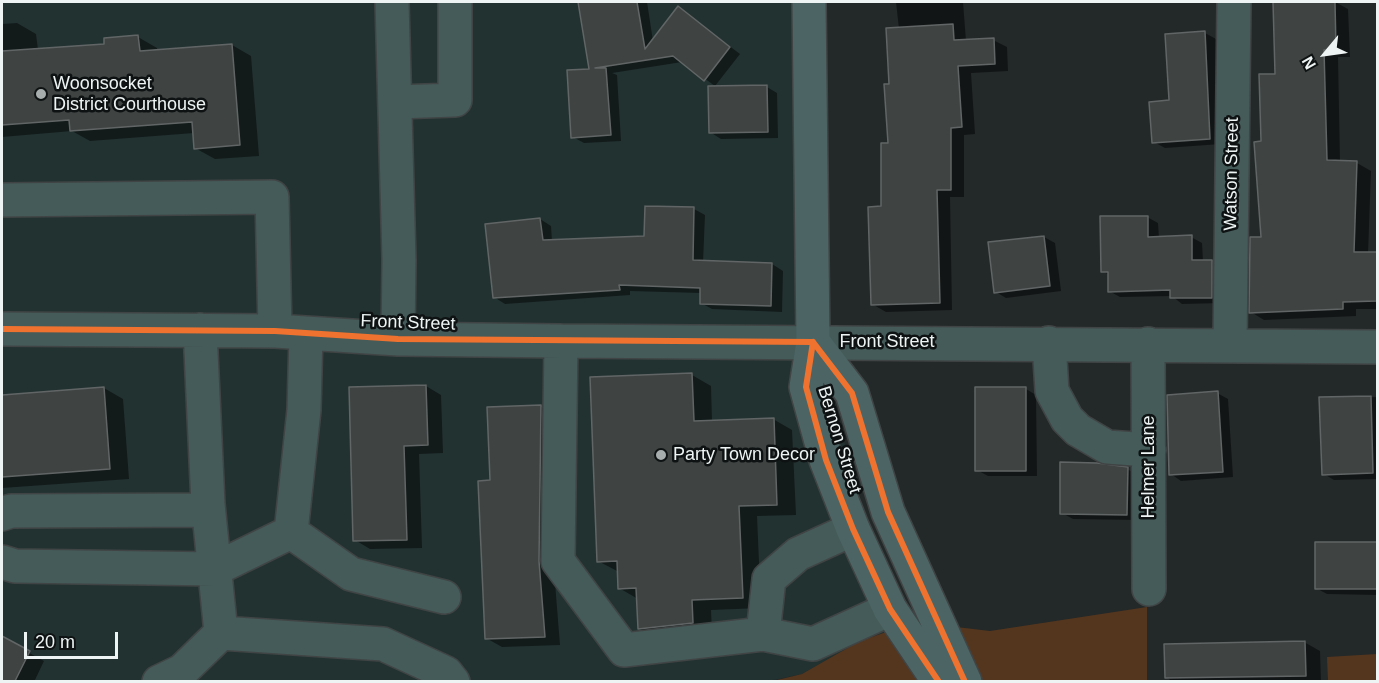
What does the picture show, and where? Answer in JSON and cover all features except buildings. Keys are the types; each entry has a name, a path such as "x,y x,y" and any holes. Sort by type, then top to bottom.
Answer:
{"main road":[{"name":"Bernon Street","path":"810,2 813,342 806,387 826,460 853,529 890,609 939,681"},
{"name":"Bernon Street","path":"813,342 852,393 888,513 965,681"}],"street":[{"path":"392,2 396,102 398,339"},
{"path":"396,102 455,100 455,2"},
{"name":"Watson Street","path":"1230,346 1234,2"},
{"path":"2,200 272,197 290,333 304,410 291,532"},
{"name":"Front Street","path":"2,329 200,330 398,339 1377,347"},
{"path":"200,330 208,510 221,633"},
{"path":"561,341 558,561 624,650 763,634 813,644 890,609"},
{"path":"1049,343 1052,391 1066,419 1085,435 1107,447 1149,450"},
{"name":"Helmer Lane","path":"1148,344 1149,589"},
{"path":"2,514 11,511 208,510"},
{"path":"763,634 768,579 798,554 853,529"},
{"path":"2,562 15,567 215,568 291,532"},
{"path":"291,532 351,574 444,597"},
{"path":"159,681 182,671 221,633 383,644 446,673 453,681"}],"shaded area":[{"path":"2,2 821,2 822,363 867,523 914,622 858,642 802,674 769,681 2,681"},
{"path":"1147,607 1147,681 769,682 802,674 858,642 914,622 990,631"},
{"path":"1377,654 1377,681 1328,681 1327,657"}],"cycle path":[{"path":"2,329 275,331 398,339 813,342"},
{"path":"813,342 852,393 888,512 965,682"},
{"path":"813,342 806,387 826,460 853,529 890,609 939,682"}],"place":[{"name":"Woonsocket District Courthouse","path":"41,94"},
{"name":"Party Town Decor","path":"661,455"}]}
